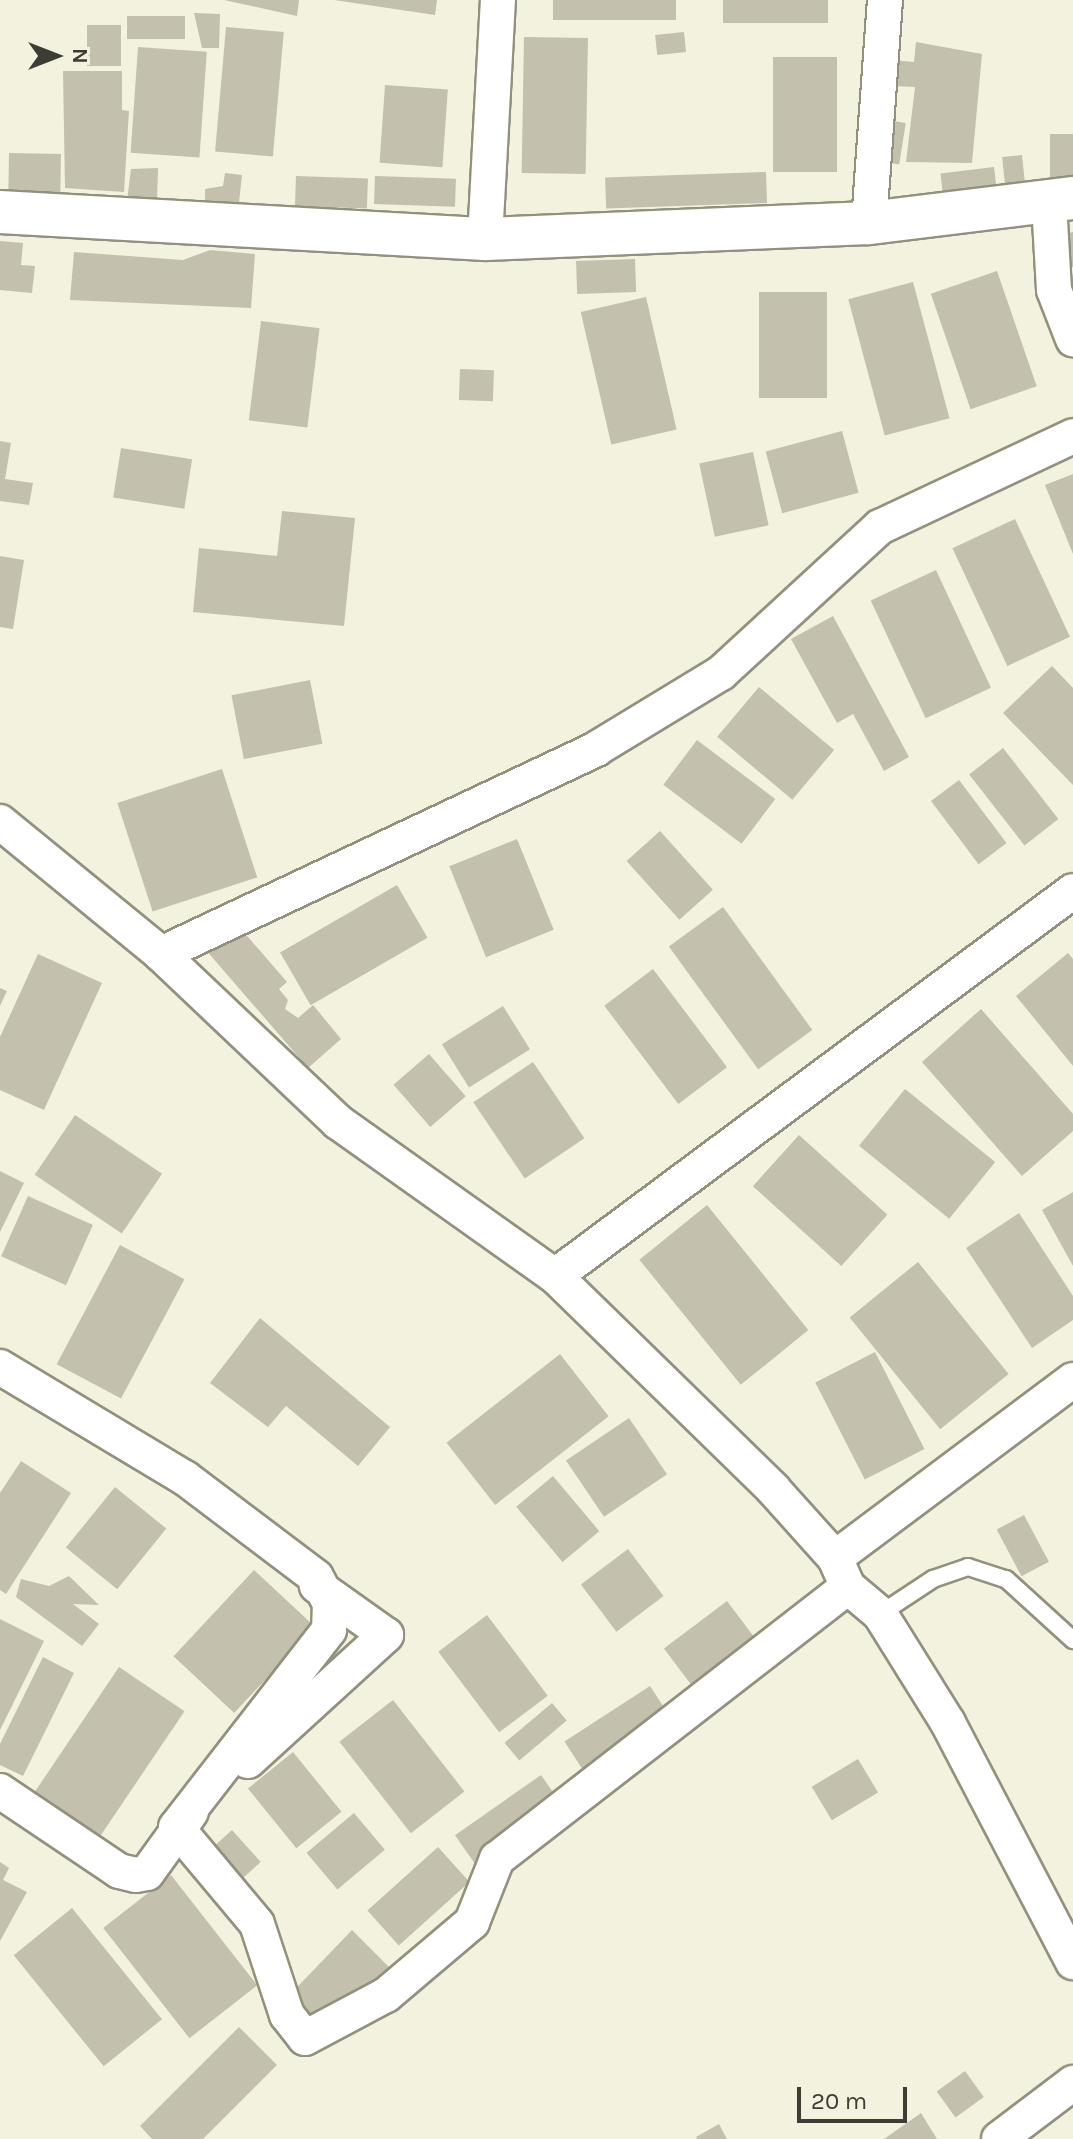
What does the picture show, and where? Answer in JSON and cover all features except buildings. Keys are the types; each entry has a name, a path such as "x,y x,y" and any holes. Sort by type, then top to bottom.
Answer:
{"street":[{"path":"485,239 498,0"},
{"path":"869,223 885,0"},
{"path":"0,212 485,239 869,223 1061,200 1054,290 1073,339"},
{"path":"161,954 596,749 732,664 880,527 1073,436"},
{"path":"0,822 161,954 338,1122 555,1276 842,1573 880,1614 948,1723 1073,1962"},
{"path":"555,1276 1073,891"},
{"path":"0,1367 185,1478 316,1577 330,1603 329,1630 176,1827 147,1873 136,1875 119,1871 0,1791"},
{"path":"176,1827 257,1924 287,2015 305,2038 386,1995 472,1922 497,1859 1073,1380"},
{"path":"0,1386 125,1452 386,1635 176,1827"},
{"path":"999,2139 1073,2083"}],"lane":[{"path":"880,1614 933,1579 968,1567 1006,1579 1073,1640"}]}
